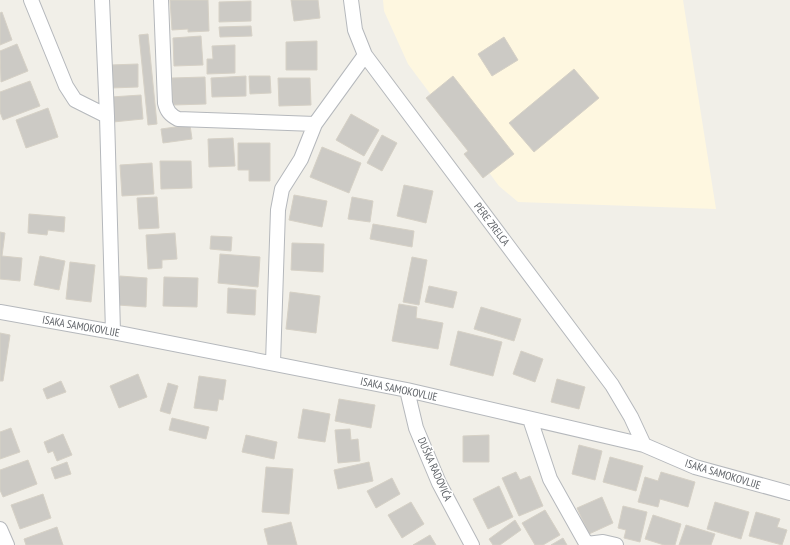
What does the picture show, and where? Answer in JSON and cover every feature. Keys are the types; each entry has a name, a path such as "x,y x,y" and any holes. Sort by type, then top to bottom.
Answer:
{"street":[{"path":"31,0 66,86 75,100 107,116"},
{"path":"102,0 113,332"},
{"path":"161,0 164,103 166,108 173,116 178,119 315,124"},
{"name":"PERE ZRELCA","path":"351,0 355,30 365,55 612,385 631,417 644,445"},
{"path":"273,363 278,210 282,189 301,159 315,124 365,55"},
{"name":"ISAKA SAMOKOVLIJE","path":"0,312 113,332 407,390 644,445 696,467 790,492"},
{"name":"DUŠKA RADOVIĆA","path":"407,390 416,428 439,484 472,545"},
{"path":"530,419 550,479 587,545 603,542 616,545"},
{"path":"0,529 7,545"}],"shaded area":[{"path":"383,0 683,0 716,209 518,202 499,186 408,64 384,11"}],"building":[{"path":"170,0 208,0 209,31 188,32 188,29 172,30"},
{"path":"291,0 318,0 320,18 294,21"},
{"path":"251,1 251,21 219,22 219,2"},
{"path":"2,12 12,40 0,45 0,13"},
{"path":"251,26 252,36 220,37 219,27"},
{"path":"148,34 157,124 148,125 139,35"},
{"path":"201,36 203,65 174,66 173,38"},
{"path":"504,37 518,60 492,76 478,54"},
{"path":"317,41 317,70 286,70 286,42"},
{"path":"17,44 28,71 1,82 0,51"},
{"path":"235,45 235,73 207,74 207,59 213,59 212,46"},
{"path":"138,64 138,87 111,88 110,65"},
{"path":"574,69 599,98 534,152 509,123"},
{"path":"246,76 246,96 212,97 211,78"},
{"path":"249,76 270,76 271,93 250,94"},
{"path":"453,76 514,154 483,178 464,154 468,151 426,98"},
{"path":"205,77 206,104 173,105 172,78"},
{"path":"278,78 310,78 311,105 279,106"},
{"path":"30,81 40,106 3,120 0,112 0,92"},
{"path":"141,95 143,119 113,122 111,97"},
{"path":"48,108 58,137 26,148 16,120"},
{"path":"351,114 379,130 364,156 336,140"},
{"path":"190,125 192,139 163,143 161,129"},
{"path":"382,135 397,143 382,171 367,163"},
{"path":"233,138 235,166 209,167 208,139"},
{"path":"238,143 270,143 270,181 249,181 249,170 238,170"},
{"path":"322,147 361,163 349,193 310,177"},
{"path":"160,161 191,161 192,188 161,189"},
{"path":"152,163 154,194 122,196 120,165"},
{"path":"404,185 433,191 426,223 397,216"},
{"path":"294,195 327,201 322,227 289,220"},
{"path":"157,197 159,228 139,229 137,198"},
{"path":"352,197 373,201 370,222 348,219"},
{"path":"29,214 65,217 64,232 48,230 47,235 28,233"},
{"path":"373,224 414,231 412,247 370,239"},
{"path":"0,232 5,233 2,256 22,258 20,281 0,279"},
{"path":"175,233 177,259 162,260 162,268 148,269 146,235"},
{"path":"211,236 232,237 231,251 210,249"},
{"path":"292,243 324,244 323,272 291,270"},
{"path":"220,254 260,257 258,287 218,283"},
{"path":"40,256 65,261 59,290 34,285"},
{"path":"412,257 427,260 419,305 403,302"},
{"path":"70,262 95,265 91,302 66,299"},
{"path":"120,276 147,278 146,307 118,305"},
{"path":"164,277 198,278 197,307 163,306"},
{"path":"429,286 457,292 453,308 425,302"},
{"path":"228,288 256,290 255,315 227,313"},
{"path":"290,292 320,296 316,333 286,329"},
{"path":"399,304 417,307 416,318 443,323 438,349 392,341"},
{"path":"481,307 521,319 514,341 474,329"},
{"path":"458,331 502,342 493,376 450,365"},
{"path":"0,333 10,335 3,381 0,381"},
{"path":"521,351 543,359 535,382 513,374"},
{"path":"138,374 147,397 119,408 110,386"},
{"path":"199,376 226,380 223,400 219,399 217,411 194,408"},
{"path":"557,379 585,387 579,409 551,402"},
{"path":"61,381 66,392 47,399 43,389"},
{"path":"168,383 178,386 170,414 160,411"},
{"path":"339,399 375,405 371,428 335,421"},
{"path":"303,409 330,414 325,442 298,438"},
{"path":"172,418 209,427 206,439 169,430"},
{"path":"11,428 20,452 0,459 0,432"},
{"path":"350,429 351,440 358,439 360,461 338,463 335,430"},
{"path":"63,434 72,455 57,461 53,451 48,453 44,442"},
{"path":"246,435 277,442 274,459 242,452"},
{"path":"489,435 489,462 463,462 463,436"},
{"path":"579,445 602,451 595,480 572,474"},
{"path":"610,457 643,466 636,491 603,482"},
{"path":"28,460 37,484 3,497 0,490 0,470"},
{"path":"67,462 71,474 55,479 51,468"},
{"path":"369,462 373,481 338,489 334,470"},
{"path":"266,467 293,469 289,514 262,512"},
{"path":"516,472 520,480 530,476 543,506 519,516 502,478"},
{"path":"661,472 695,482 688,507 660,499 658,507 638,502 645,477 658,481"},
{"path":"392,478 400,494 376,508 367,491"},
{"path":"499,486 513,517 488,529 473,499"},
{"path":"43,494 51,518 20,529 11,505"},
{"path":"602,497 613,523 589,534 577,508"},
{"path":"411,502 424,524 402,538 388,515"},
{"path":"715,502 749,512 741,539 707,529"},
{"path":"623,506 647,512 640,542 624,538 626,530 618,528"},
{"path":"545,510 560,535 543,545 535,545 522,523"},
{"path":"756,512 780,519 777,527 787,530 782,545 749,536"},
{"path":"653,515 681,524 675,545 664,545 645,539"},
{"path":"515,520 521,530 500,545 493,545 489,539"},
{"path":"291,522 297,545 268,545 264,529"},
{"path":"686,525 715,534 711,545 679,545"},
{"path":"57,527 63,545 26,545 24,539"},
{"path":"430,535 436,545 413,545"},
{"path":"563,538 567,545 551,545"}]}
